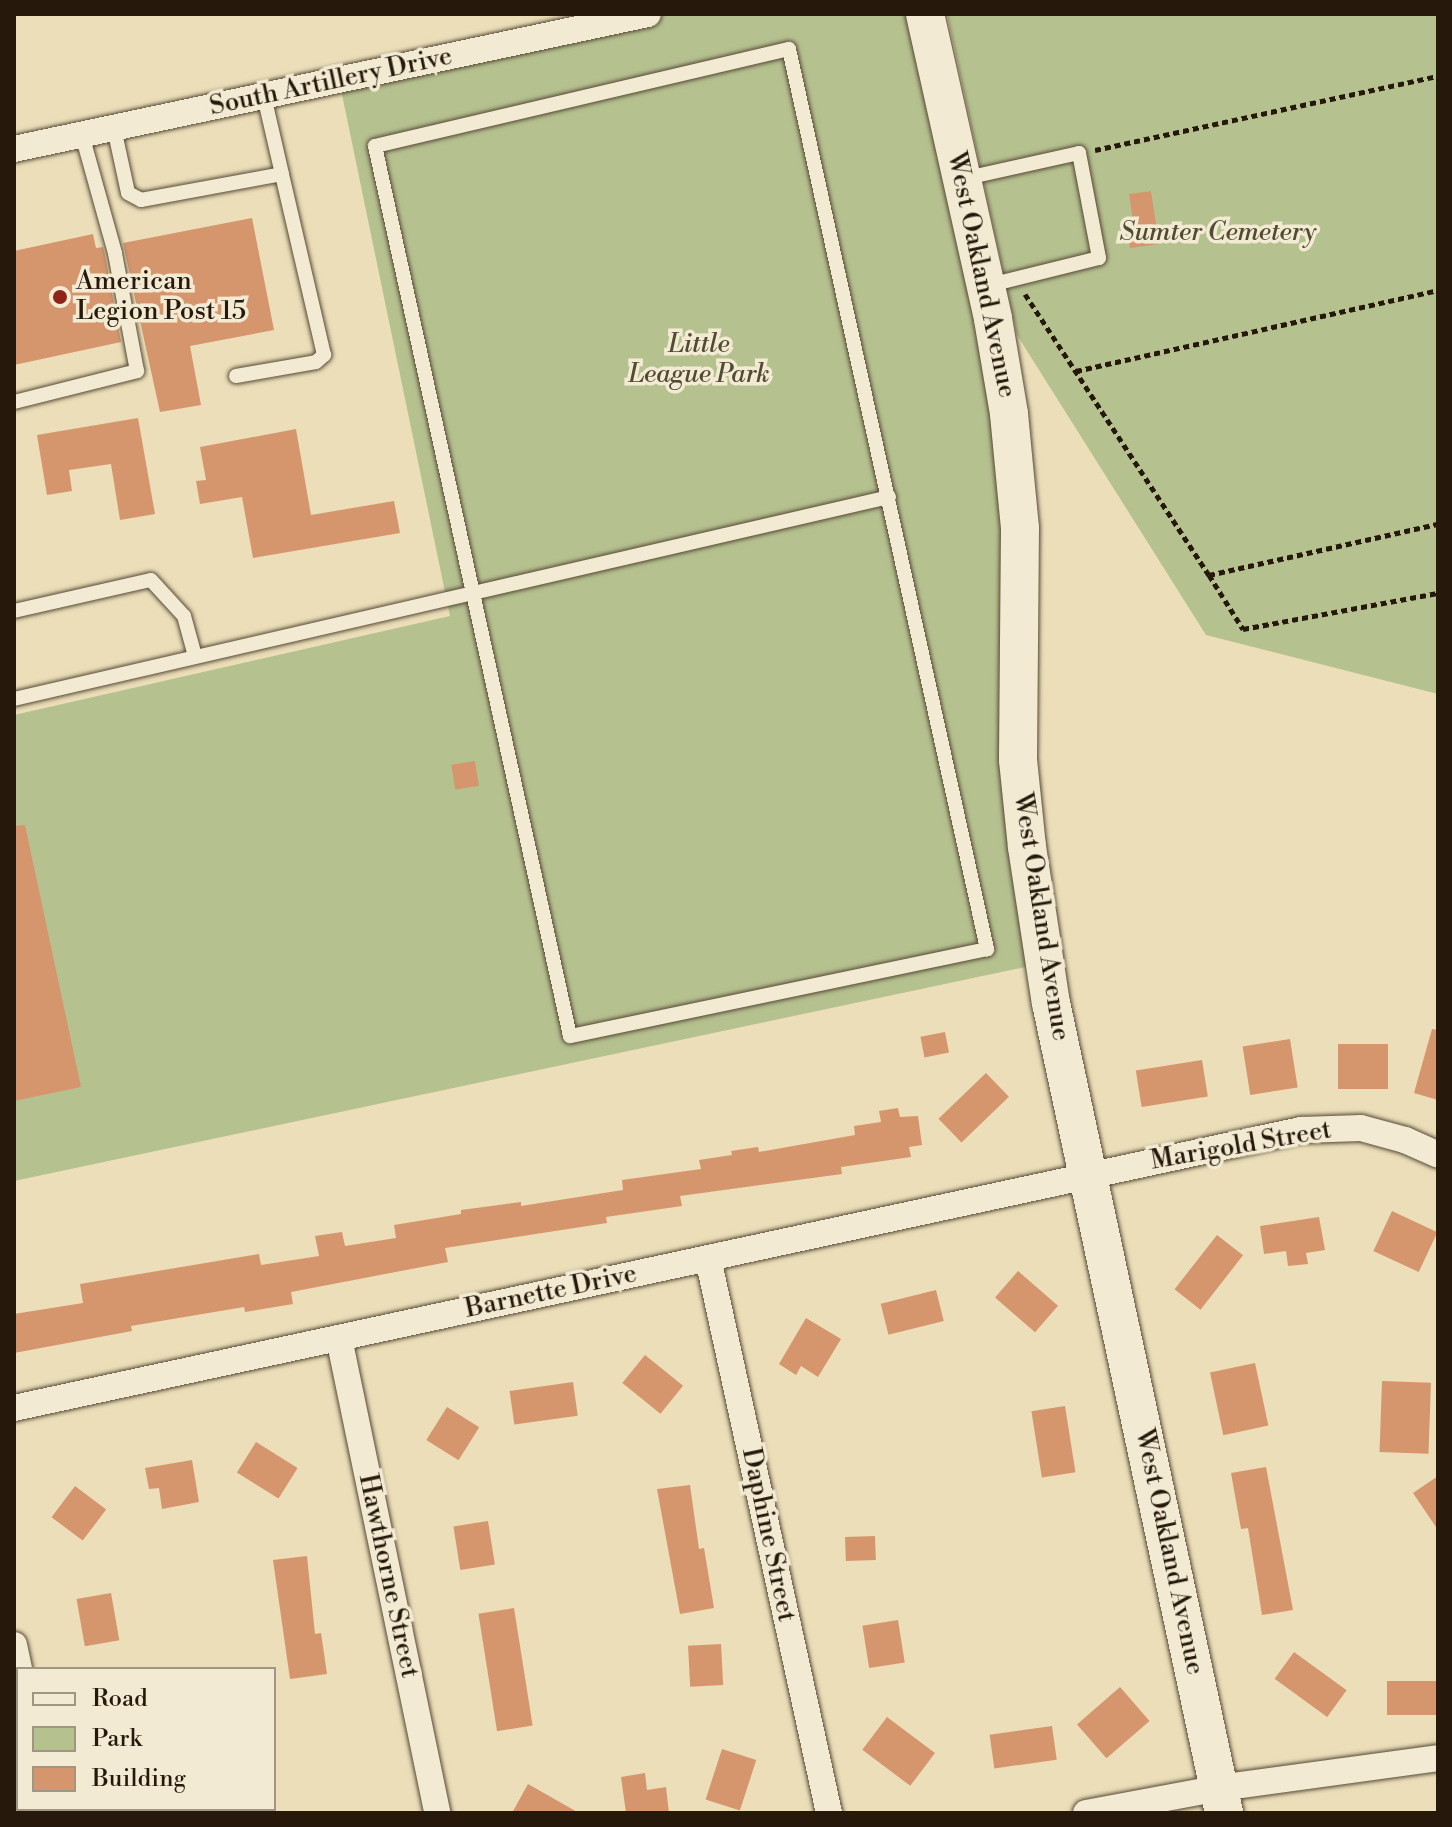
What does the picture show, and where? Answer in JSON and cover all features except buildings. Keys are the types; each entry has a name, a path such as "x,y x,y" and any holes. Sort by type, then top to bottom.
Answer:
{"street":[{"name":"South Artillery Drive","path":"14,149 648,14"},
{"name":"West Oakland Avenue","path":"925,14 962,179 1002,282 1021,579 1018,760 1027,847 1051,1003 1222,1800"},
{"name":"Marigold Street","path":"1088,1175 1301,1130 1342,1127 1361,1128 1405,1140 1438,1155"},
{"name":"Barnette Drive","path":"14,1408 1088,1175"},
{"name":"Daphine Street","path":"708,1258 829,1813"},
{"name":"Hawthorne Street","path":"339,1338 437,1813"},
{"path":"14,1645 19,1667"},
{"path":"1086,1813 1222,1800 1438,1758"},
{"path":"25,1813 46,1811"}],"lane":[{"path":"789,49 889,497 987,949 570,1036 375,146 789,49"},
{"path":"236,376 316,362 324,355 264,96"},
{"path":"114,128 128,193 141,200 282,174"},
{"path":"14,402 137,371 115,253 82,135"},
{"path":"962,179 1079,153 1099,258 1002,282"},
{"path":"14,699 889,497"},
{"path":"14,611 151,580 184,616 195,656"}],"path":[{"path":"1079,153 1438,76"},
{"path":"1002,282 1023,291 1243,629 1438,593"},
{"path":"1075,371 1438,290"},
{"path":"1209,575 1438,524"}],"green space":[{"name":"Little League Park","path":"647,14 925,14 993,319 1044,963 14,1181 14,715 450,616 339,80"},
{"name":"Sumter Cemetery","path":"947,14 1438,14 1438,694 1206,635 1017,335"}],"place":[{"name":"American Legion Post 15","path":"60,297"}]}
